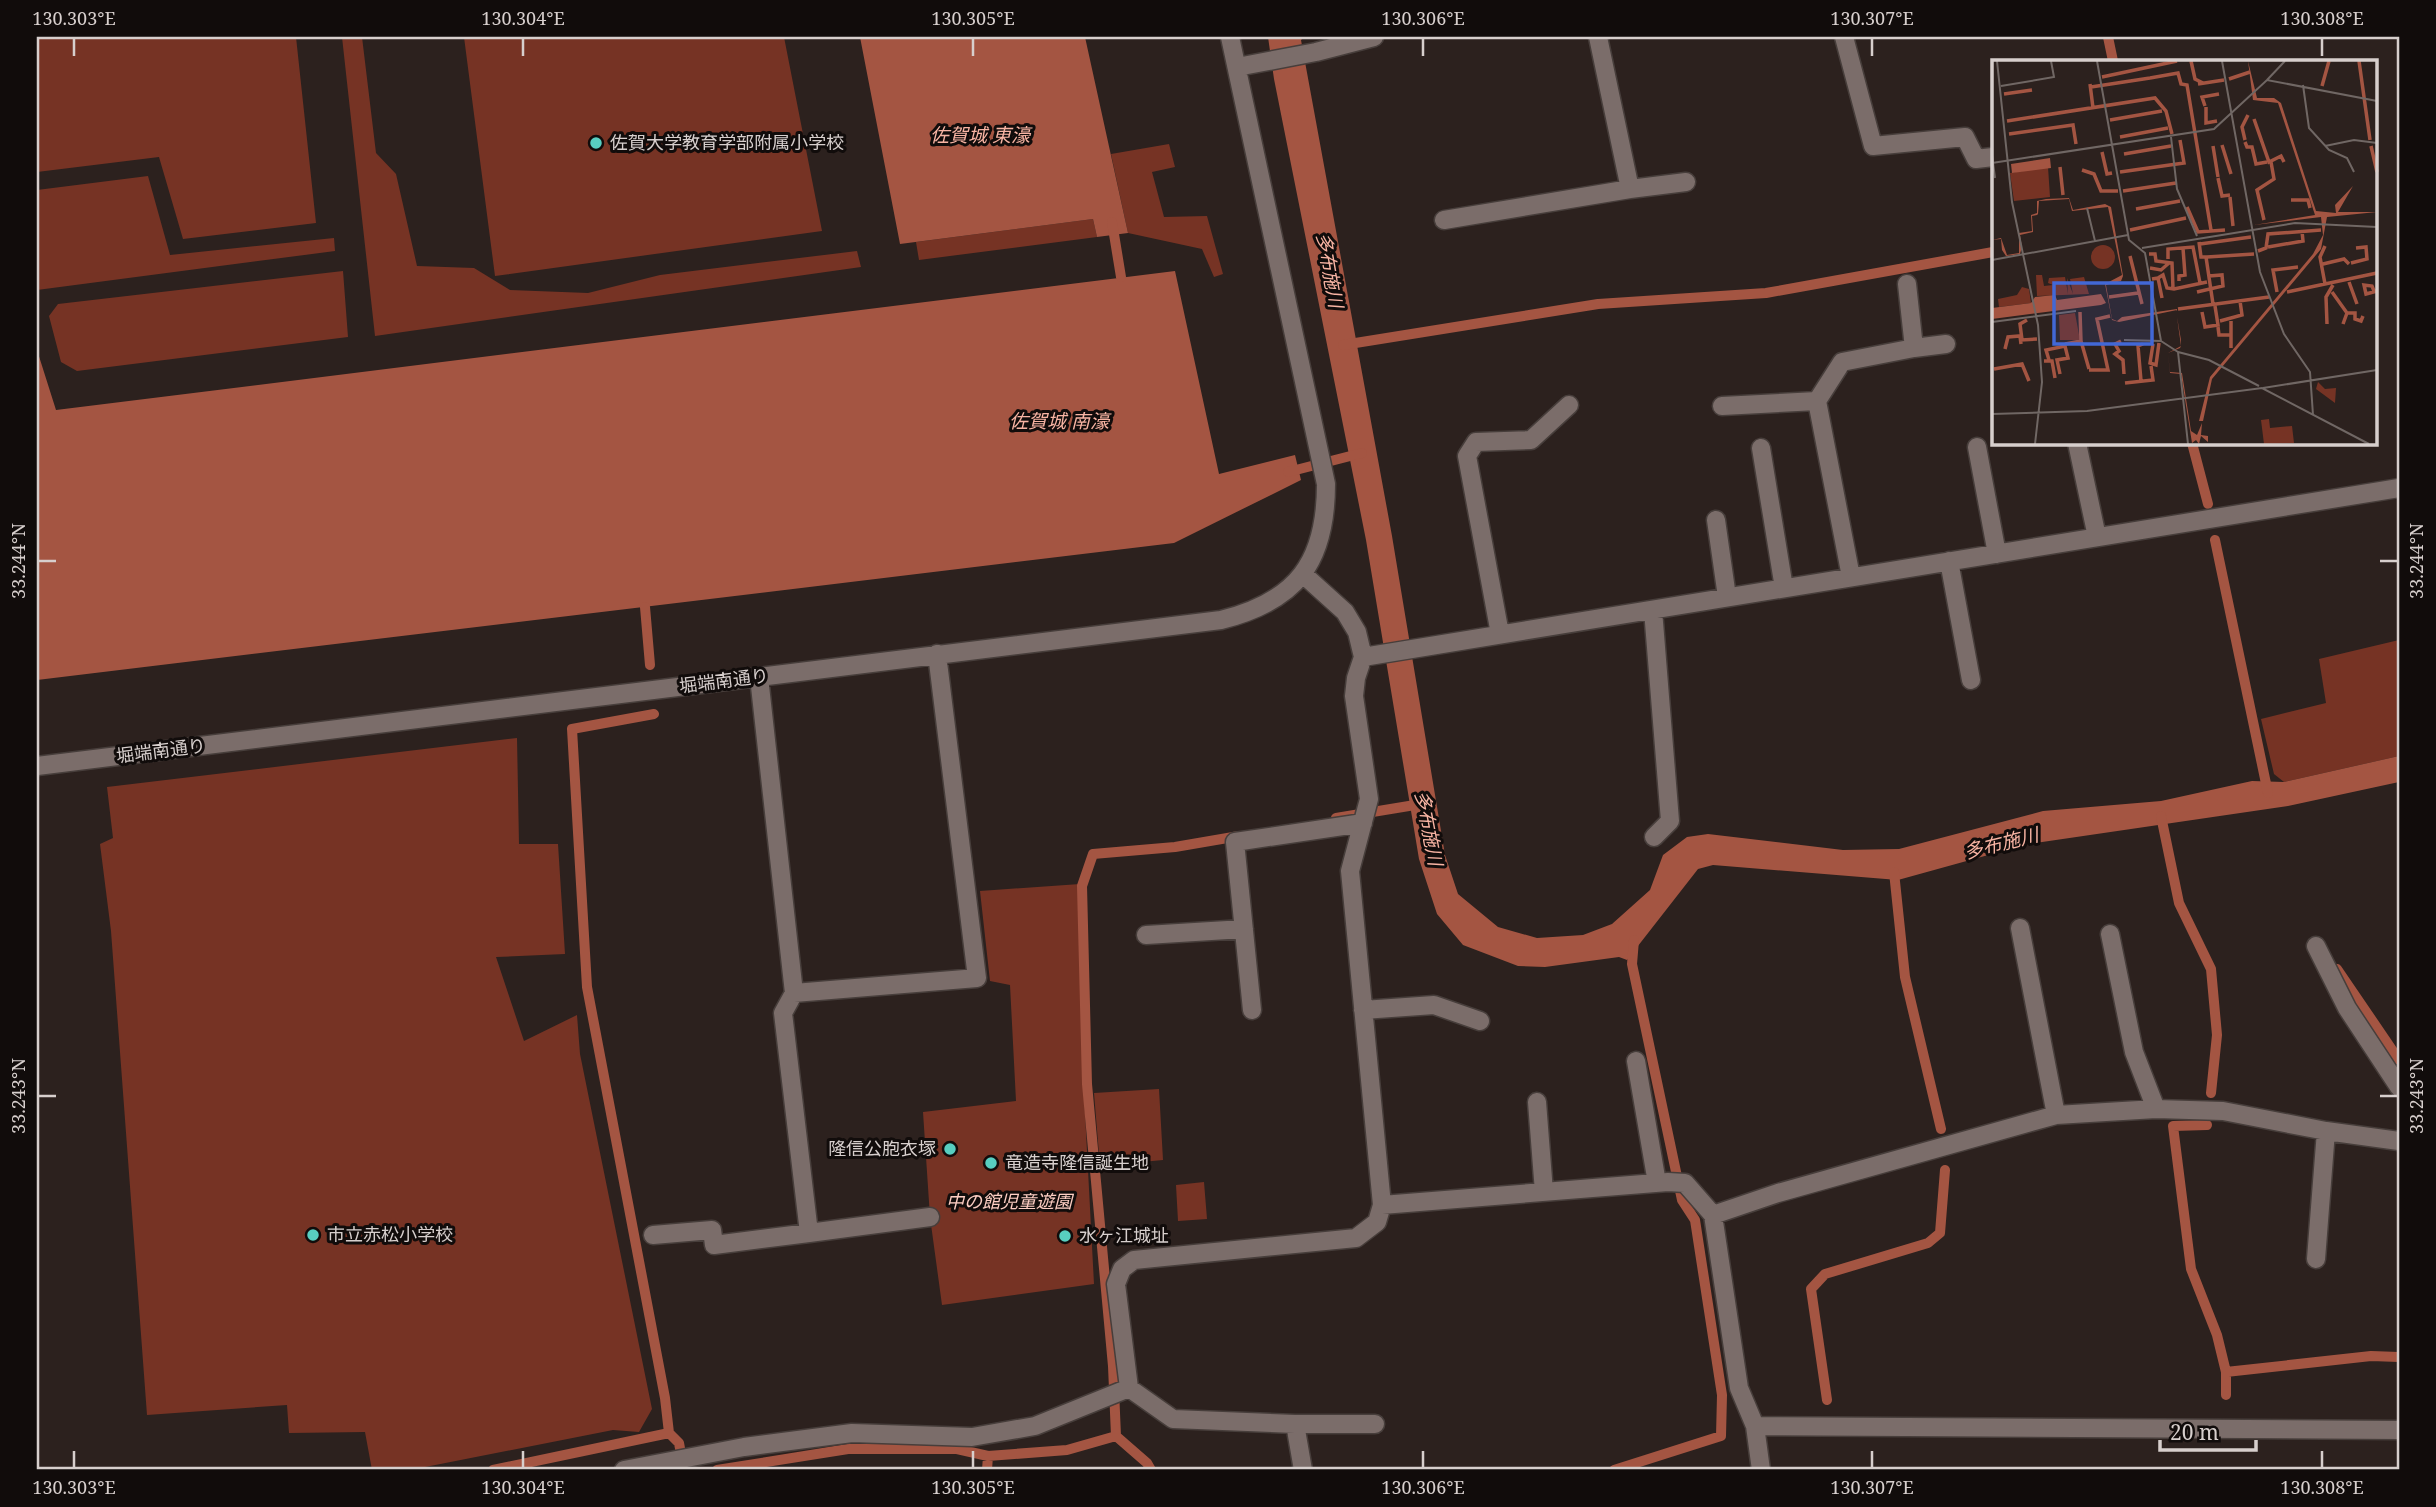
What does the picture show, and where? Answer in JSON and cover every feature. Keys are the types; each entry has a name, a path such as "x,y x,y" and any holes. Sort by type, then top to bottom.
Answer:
{"street":[{"name":"堀端南通り","path":"37,766 1221,620 1244,615 1271,603 1304,575 1321,536 1326,484 1230,37"},
{"path":"1237,67 1374,37"},
{"path":"1598,37 1630,189"},
{"path":"1844,37 1874,146 1965,137 1976,159 1992,157"},
{"path":"1444,220 1686,182"},
{"path":"1907,284 1914,348"},
{"path":"1852,577 1817,401 1842,362 1946,344"},
{"path":"1721,406 1817,401"},
{"path":"1500,634 1467,456 1476,442 1531,440 1569,405"},
{"path":"2077,444 2097,537"},
{"path":"1977,447 1997,554"},
{"path":"1761,448 1784,588"},
{"path":"1119,1393 1116,1284 1122,1269 1134,1260 1356,1238 1377,1222 1382,1205 1350,871 1369,799 1354,696 1356,678 1372,655 2399,488"},
{"path":"1716,520 1727,597"},
{"path":"1949,561 1971,680"},
{"path":"1304,575 1345,612 1372,655"},
{"path":"1653,610 1670,821 1654,837"},
{"path":"794,993 977,978 937,654"},
{"path":"759,677 794,993 783,1013 809,1233"},
{"path":"1252,1010 1235,842 1363,823"},
{"path":"2020,928 2056,1115"},
{"path":"1146,935 1244,929"},
{"path":"2110,934 2134,1052 2156,1109"},
{"path":"2316,946 2347,1008 2399,1087"},
{"path":"1363,1010 1434,1005 1480,1021"},
{"path":"1636,1061 1670,1183 1713,1215 1739,1388 1755,1426 1761,1470"},
{"path":"1537,1102 1544,1192"},
{"path":"1713,1215 2056,1115 2156,1109 2223,1111 2326,1131 2399,1141"},
{"path":"2316,1259 2326,1131"},
{"path":"1382,1205 1670,1183"},
{"path":"653,1235 712,1230 715,1245 930,1217"},
{"path":"624,1470 744,1447 852,1433 972,1437 1035,1426 1119,1393 1174,1419 1375,1424"},
{"path":"1295,1424 1303,1470"},
{"path":"1755,1426 2399,1430"}],"green space":[{"path":"37,37 296,37 316,223 183,239 159,157 37,172"},
{"path":"342,37 362,37 376,153 396,174 417,266 474,268 510,290 588,293 660,275 857,251 861,267 375,336"},
{"path":"464,37 784,37 822,231 495,276"},
{"path":"1169,144 1175,167 1152,172 1164,217 1207,216 1223,274 1214,277 1202,249 1128,233 1111,154"},
{"path":"148,176 170,255 334,238 335,251 37,290 37,190"},
{"path":"1093,219 1097,237 919,260 916,242"},
{"path":"343,271 348,337 77,371 61,362 49,316 58,304"},
{"path":"2399,640 2399,756 2284,782 2274,774 2261,719 2326,703 2319,659"},
{"name":"市立赤松小学校","path":"517,738 519,844 558,844 565,954 496,957 524,1041 577,1015 580,1054 652,1409 639,1432 613,1430 410,1470 372,1470 365,1432 289,1433 287,1405 147,1415 111,931 100,844 113,838 107,787"},
{"name":"中の館児童遊園","path":"1080,884 1084,1094 1094,1284 942,1305 930,1217 923,1112 1016,1101 1010,985 990,981 980,891"},
{"path":"1159,1089 1163,1160 1100,1166 1094,1093"},
{"path":"1204,1182 1207,1219 1178,1221 1176,1185"}],"water":[{"name":"佐賀城 東濠","path":"860,37 1085,37 1128,233 1097,237 1093,219 900,244"},
{"name":"多布施川","path":"1268,37 1304,37 1301,40 1392,536 1445,855 1458,894 1498,927 1537,938 1583,935 1612,924 1650,890 1663,855 1687,837 1708,834 1843,850 1899,849 2043,811 2161,801 2252,781 2284,782 2399,756 2399,782 2288,806 2028,844 1898,880 1713,865 1698,869 1627,960 1619,957 1545,967 1518,966 1463,945 1437,914 1419,859 1366,540 1274,79"},
{"name":"佐賀城 南濠","path":"1175,271 1219,474 1295,455 1301,480 1174,543 37,680 37,350 56,410"}],"waterway":[{"path":"2108,37 2113,60"},
{"path":"1112,222 1121,277"},
{"path":"1343,345 1598,304 1766,293 1992,252"},
{"path":"2192,444 2208,504"},
{"path":"1288,472 1362,453"},
{"path":"2215,540 2268,793"},
{"path":"645,607 650,665"},
{"path":"493,1470 669,1433 665,1398 587,987 572,729 654,714"},
{"name":"多布施川","path":"1336,818 1421,804"},
{"path":"2161,816 2179,903 2211,969 2217,1035 2211,1093"},
{"path":"1151,1470 1147,1463 1116,1436 1113,1366 1087,1084 1082,886 1093,854 1175,847 1239,836"},
{"path":"1894,872 1905,977 1941,1129"},
{"path":"1614,1470 1721,1436 1722,1395 1695,1220 1682,1200 1632,964 1634,940"},
{"path":"2337,969 2399,1060"},
{"path":"2207,1125 2173,1126 2191,1269 2217,1335 2226,1372 2226,1395"},
{"path":"1827,1400 1811,1289 1825,1274 1928,1243 1940,1233 1945,1170"},
{"path":"2226,1372 2371,1356 2399,1357"},
{"path":"669,1433 679,1443 684,1470"},
{"path":"717,1470 848,1449 957,1449 988,1456 1067,1450 1116,1436"},
{"path":"987,1470 988,1456"}],"place":[{"name":"佐賀大学教育学部附属小学校","path":"596,143"},
{"name":"隆信公胞衣塚","path":"950,1149"},
{"name":"竜造寺隆信誕生地","path":"991,1163"},
{"name":"市立赤松小学校","path":"313,1235"},
{"name":"水ヶ江城址","path":"1065,1236"}]}
